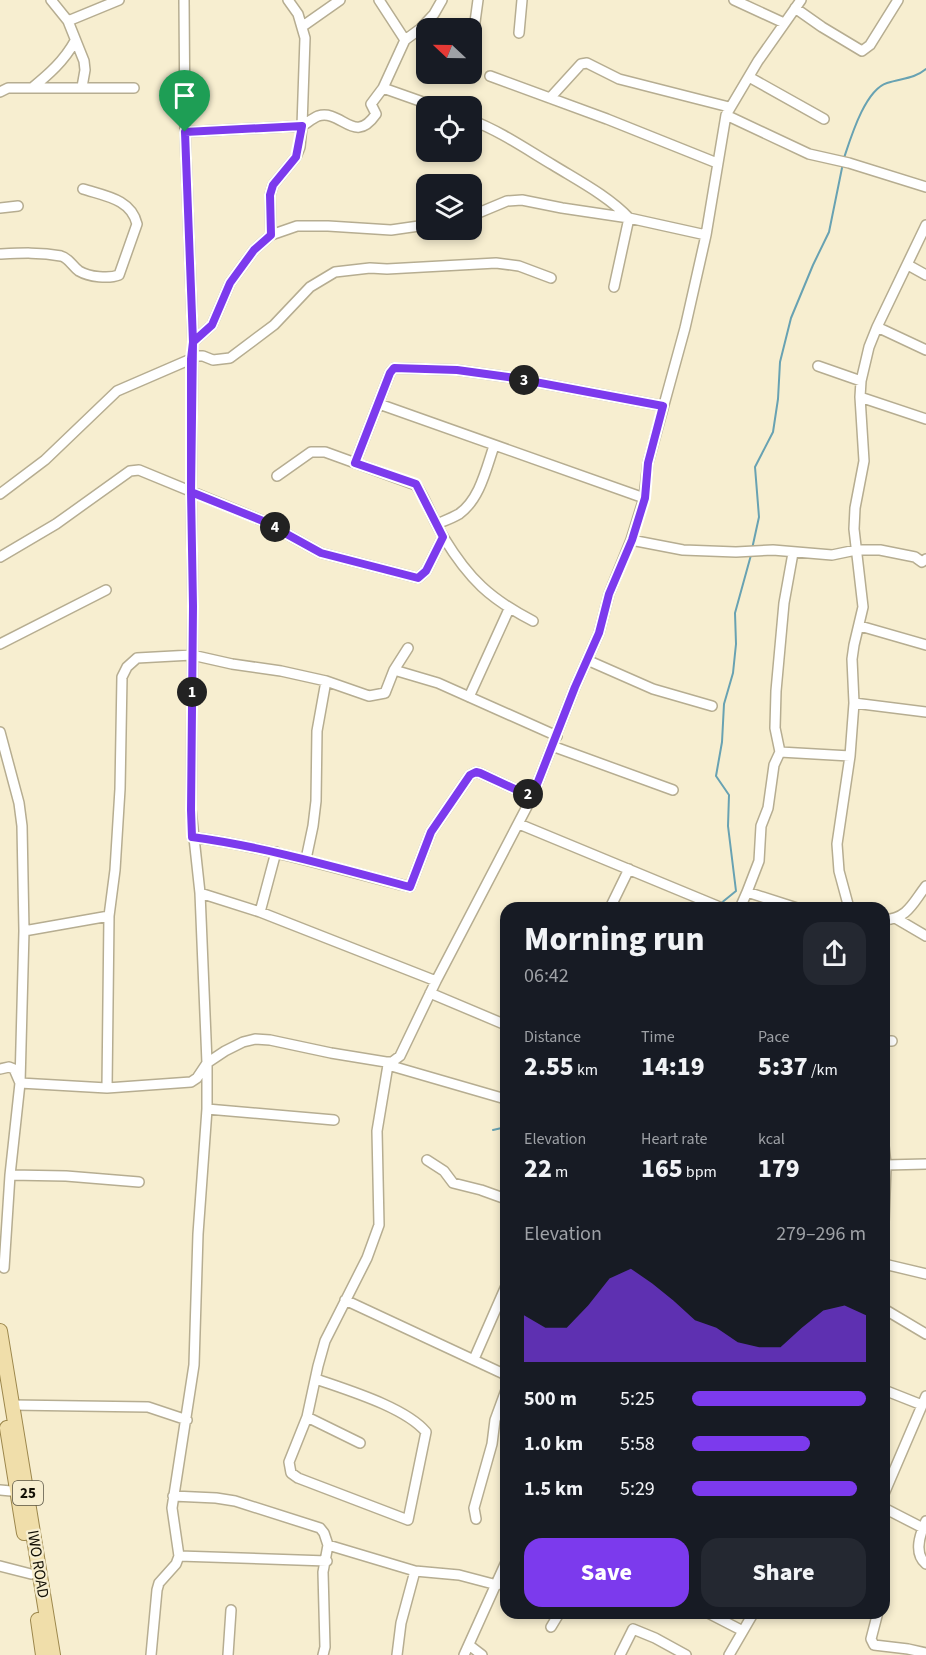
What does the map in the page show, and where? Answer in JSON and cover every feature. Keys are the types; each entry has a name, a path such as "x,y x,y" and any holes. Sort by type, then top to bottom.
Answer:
{"main road":[{"name":"IWO ROAD","path":"0,1332 12,1405 31,1574 43,1655"},
{"name":"IWO ROAD","path":"0,1387 23,1492 53,1655"}],"street":[{"path":"51,0 68,21 84,61 85,70 81,87"},
{"path":"68,21 119,0"},
{"path":"151,1655 156,1590 159,1583 176,1564 179,1556 172,1508 194,1365 198,1234 207,1109 200,893 192,837 191,810 191,357 193,342 185,132 184,0"},
{"path":"271,235 270,195 273,185 296,157 302,126 305,38 298,14 288,0"},
{"path":"303,26 340,0"},
{"path":"379,0 405,40"},
{"path":"185,132 302,126 318,116 326,116 355,128 363,127 376,114 371,104 383,88 393,61 405,40 420,29 434,14 442,0"},
{"path":"476,18 478,0"},
{"path":"519,33 522,0"},
{"path":"734,0 784,23"},
{"path":"316,1379 372,1400 416,1422 426,1432 408,1520 291,1473 289,1462 307,1417 316,1379 325,1341 367,1258 379,1225 377,1131 390,1063 400,1056 436,981 532,797 602,624 613,584 632,540 645,498 648,463 685,328 728,111 748,77 798,4 822,27 862,51 870,45 898,0"},
{"path":"32,88 55,69 75,40"},
{"path":"550,98 581,64 587,63 619,79 728,111 809,154 849,163 926,187"},
{"path":"490,76 717,163"},
{"path":"748,77 824,119"},
{"path":"0,92 8,88 134,88"},
{"path":"383,88 416,100"},
{"path":"482,125 498,132 592,189 620,208 629,218"},
{"path":"0,254 31,252 65,257 79,271 85,273 110,278 119,274 137,224 135,217 119,200 83,189"},
{"path":"482,211 507,201 522,200 629,218 705,235"},
{"path":"0,208 18,206"},
{"path":"615,287 629,218"},
{"path":"847,902 839,871 837,844 850,756 854,703 852,659 860,626 863,597 856,550 855,508 864,462 861,381 869,347 877,327 926,225"},
{"path":"193,342 212,325 230,283 254,250 271,235 297,226 391,230 416,226"},
{"path":"0,494 45,460 117,391 191,357 204,356 213,360 230,358 274,325 310,287 335,272 370,268 496,263 519,266 551,278"},
{"path":"908,265 926,275"},
{"path":"877,327 926,350"},
{"path":"818,366 861,381"},
{"path":"355,463 390,373 394,368 457,370 508,377 663,406"},
{"path":"860,397 926,419"},
{"path":"379,404 645,498"},
{"path":"436,524 459,514 473,499 494,446"},
{"path":"277,476 310,452 316,451 325,452 416,484 443,537 473,580 491,597 533,621"},
{"path":"0,557 56,524 130,471 139,470 263,521 321,553 418,578 426,571 443,537"},
{"path":"632,540 667,549 736,552 773,550 832,555 856,550 880,550 915,557 922,562 926,559"},
{"path":"743,902 759,861 761,826 768,808 774,765 780,752 775,728 776,691 784,603 793,553"},
{"path":"0,644 106,590"},
{"path":"469,697 509,609"},
{"path":"860,626 926,645"},
{"path":"107,1088 109,916 115,870 119,801 122,677 127,667 137,658 192,655 326,681 369,696 385,693 394,669 408,648"},
{"path":"587,660 653,689 712,706"},
{"path":"394,669 438,682 557,736"},
{"path":"306,859 316,801 317,731 326,681"},
{"path":"854,703 926,712"},
{"path":"0,732 19,803 22,826 24,931 20,1083 10,1176 4,1268"},
{"path":"552,746 673,790"},
{"path":"780,752 850,756"},
{"path":"192,837 239,843 410,887 431,832 470,775 480,773 532,797"},
{"path":"519,824 708,902"},
{"path":"260,912 276,852"},
{"path":"613,902 629,869"},
{"path":"890,920 897,919 911,908 926,886"},
{"path":"747,892 779,902"},
{"path":"200,893 260,912 436,981"},
{"path":"24,931 109,916"},
{"path":"897,919 926,936"},
{"path":"430,993 500,1022"},
{"path":"20,1083 107,1088 191,1082 197,1078 207,1063 225,1051 255,1039 390,1063 500,1097"},
{"path":"0,1069 9,1067 14,1069 20,1083"},
{"path":"207,1109 334,1120"},
{"path":"427,1160 444,1170 453,1183 500,1197"},
{"path":"890,1166 926,1164"},
{"path":"10,1176 66,1176 139,1182"},
{"path":"890,1265 926,1274"},
{"path":"345,1300 500,1372"},
{"path":"474,1359 500,1300"},
{"path":"890,1313 926,1334"},
{"path":"890,1392 924,1400 890,1480"},
{"path":"12,1405 148,1407 186,1420"},
{"path":"476,1519 474,1508 500,1406"},
{"path":"307,1417 360,1443"},
{"path":"0,1490 23,1492"},
{"path":"173,1496 216,1498 245,1504 320,1528 328,1545 327,1561 323,1572 325,1647 323,1655"},
{"path":"890,1510 924,1524 918,1550 920,1559 926,1564"},
{"path":"328,1545 415,1571 459,1575 497,1585"},
{"path":"179,1556 327,1561"},
{"path":"0,1566 31,1574"},
{"path":"397,1655 401,1623 415,1571"},
{"path":"464,1655 500,1577"},
{"path":"228,1655 231,1610"},
{"path":"551,1627 556,1619"},
{"path":"719,1619 742,1631"},
{"path":"729,1655 750,1619"},
{"path":"876,1619 871,1639 874,1645 926,1653"},
{"path":"620,1655 633,1629 686,1655"},
{"path":"469,1645 482,1655"}],"waterway":[{"path":"844,158 860,115 879,87 912,77 926,69"},
{"path":"752,549 759,517 755,467 773,432 780,362 791,318 829,232 843,163"},
{"path":"722,902 736,891 728,826 729,795 716,776 722,742 724,704 733,673 736,644 735,613 751,555"},
{"path":"493,1130 500,1128"}],"route":[{"path":"185,132 193,342 191,359 191,492 193,606 192,837 239,843 410,887 431,832 470,775 480,773 532,797 599,633 609,594 632,540 645,498 648,463 663,406 508,377 457,370 394,368 390,373 355,463 416,484 419,489 443,537 426,571 418,578 321,553 263,521 191,492 193,342 212,325 230,283 241,267 254,250 271,235 270,195 273,185 296,157 300,147 302,126 185,132"}]}
